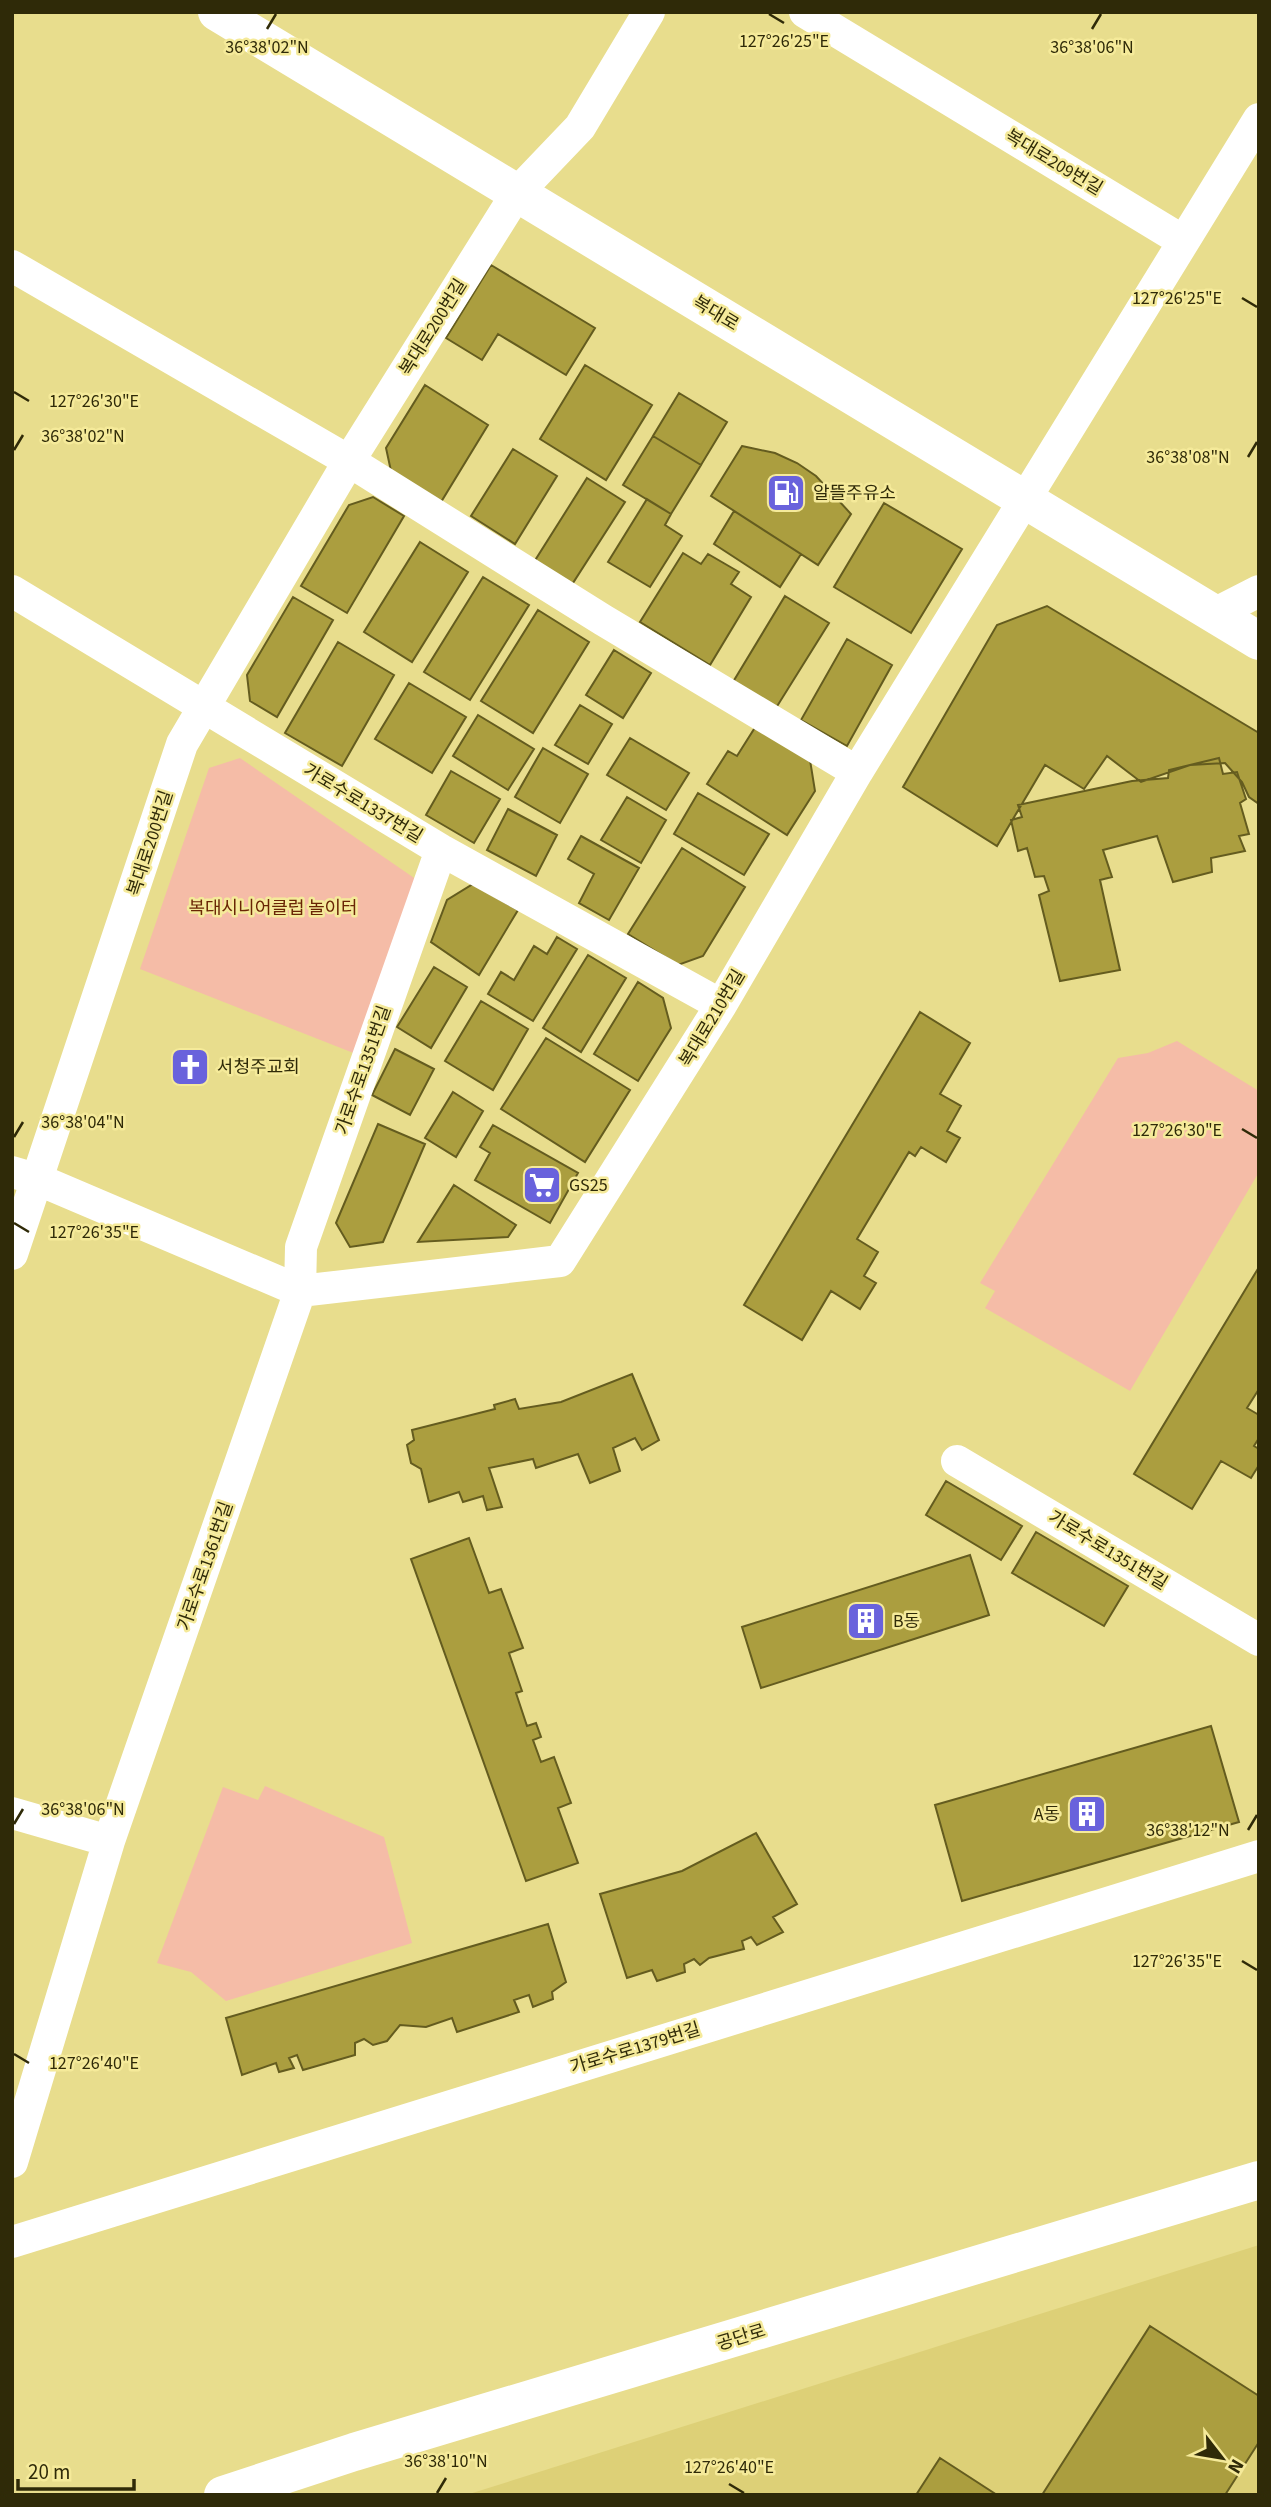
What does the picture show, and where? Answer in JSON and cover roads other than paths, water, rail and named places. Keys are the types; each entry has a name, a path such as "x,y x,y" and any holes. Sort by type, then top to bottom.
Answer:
{"street":[{"name":"복대로","path":"217,12 1259,641"},
{"name":"복대로200번길","path":"12,1254 25,1176 183,744 349,461 516,193 580,127 649,12"},
{"name":"복대로209번길","path":"805,12 1183,241"},
{"path":"1025,499 1259,119"},
{"path":"12,266 349,461 603,620 857,772"},
{"name":"복대로210번길","path":"300,1291 560,1261 721,1005 857,772 1025,499"},
{"name":"가로수로1337번길","path":"12,591 441,850 721,1005"},
{"path":"1214,614 1259,592"},
{"name":"가로수로1351번길","path":"300,1291 300,1247 441,850"},
{"path":"25,1176 300,1291"},
{"name":"가로수로1361번길","path":"12,2162 109,1841 300,1291"},
{"name":"가로수로1351번길","path":"957,1461 1259,1640"},
{"path":"12,1813 109,1841"},
{"name":"가로수로1379번길","path":"12,2242 1259,1856"},
{"name":"공단로","path":"223,2495 354,2452 1259,2180"}],"place":[{"name":"알뜰주유소","path":"786,493"},
{"name":"서청주교회","path":"190,1067"},
{"name":"GS25","path":"542,1185"},
{"name":"B동","path":"866,1621"},
{"name":"A동","path":"1087,1814"}],"park label":[{"name":"복대시니어클럽 놀이터","path":"273,908"}]}
